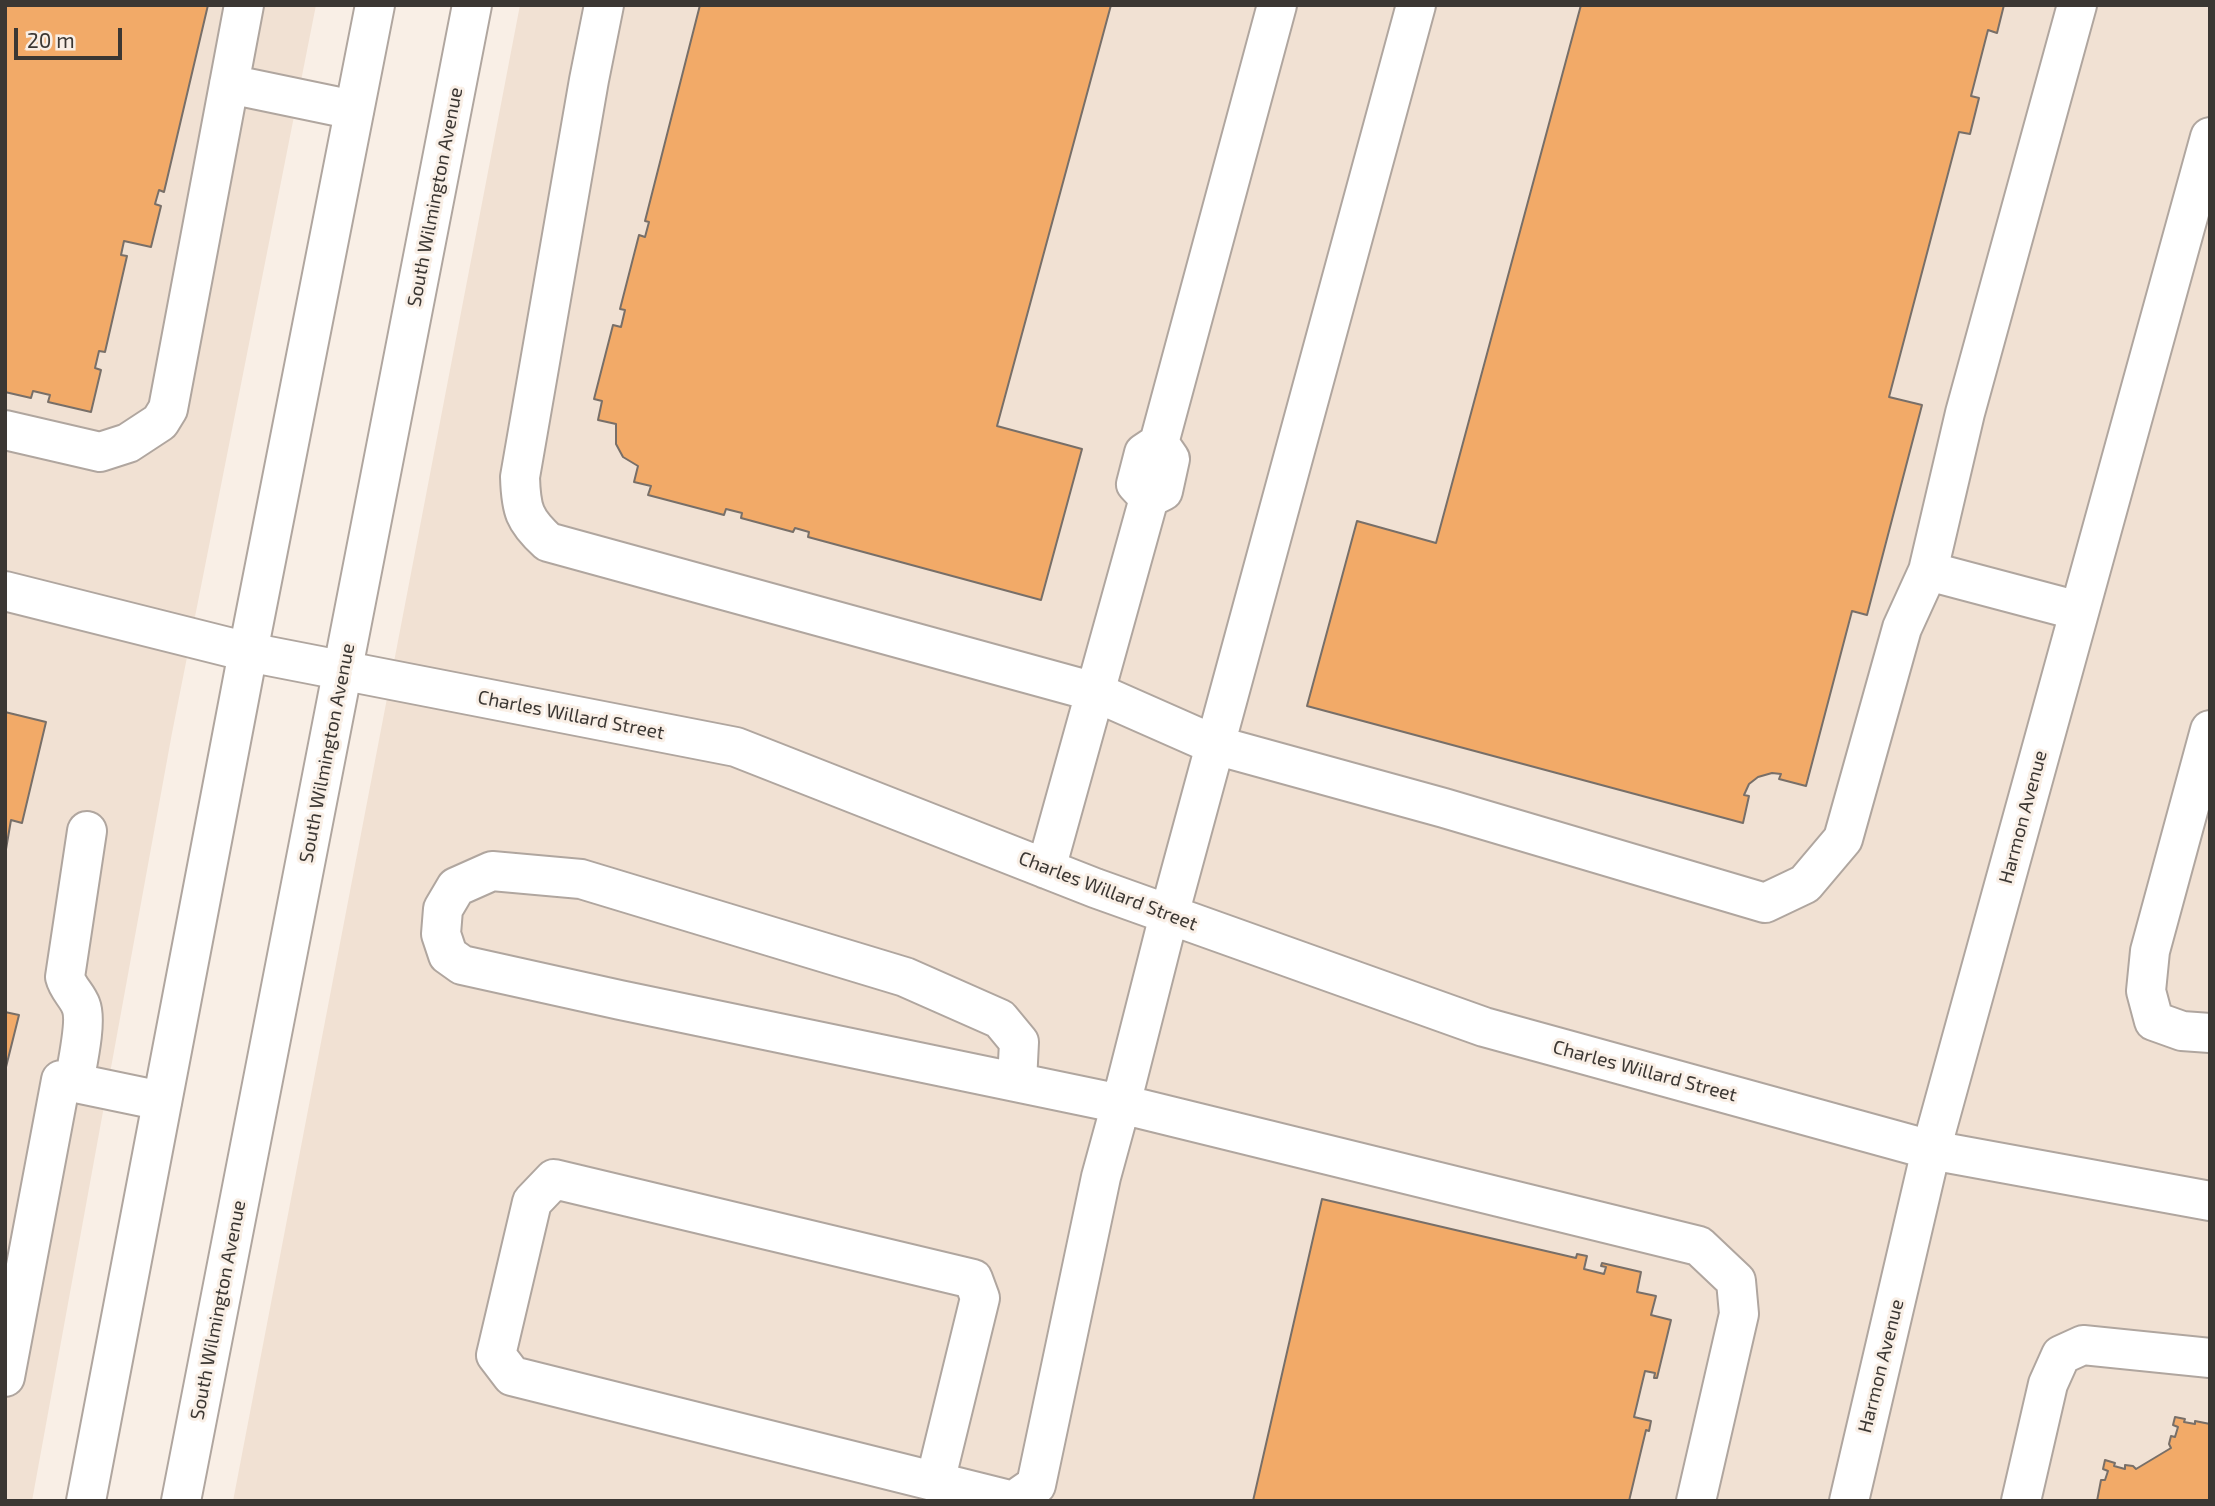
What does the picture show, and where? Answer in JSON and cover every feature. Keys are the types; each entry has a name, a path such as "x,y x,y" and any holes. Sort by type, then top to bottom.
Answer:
{"street":[{"path":"5,430 100,452 128,443 160,422 168,409 244,5"},
{"path":"86,1501 375,5"},
{"name":"South Wilmington Avenue","path":"181,1501 472,5"},
{"path":"604,5 520,477 521,501 530,525 548,542 1095,692 1215,745 1444,808 1765,903 1805,884 1843,839 1902,628 1927,571 1965,413 2077,5"},
{"path":"1046,869 1149,498 1163,491 1170,459 1159,443 1277,5"},
{"path":"935,1482 980,1298 974,1279 554,1180 532,1202 496,1355 512,1376 935,1482 1013,1501 1043,1493 1101,1177 1169,915 1416,5"},
{"path":"229,84 354,110"},
{"name":"Harmon Avenue","path":"1849,1501 1931,1150 2079,611 2199,222 2210,137"},
{"path":"1927,571 2079,611"},
{"name":"Charles Willard Street","path":"5,591 248,652 736,747 1046,869 1484,1027 1931,1150 2210,1200"},
{"path":"2210,730 2150,951 2146,991 2154,1021 2182,1031 2210,1033"},
{"path":"74,1083 83,1019 81,1006 67,987 65,977 87,831"},
{"path":"1017,1083 1019,1042 1000,1019 905,977 581,879 492,872 456,887 443,909 441,934 447,955 462,965 620,1000 1017,1083 1121,1104 1699,1246 1736,1281 1739,1314 1696,1501"},
{"path":"5,1377 61,1080 162,1101"},
{"path":"2021,1501 2048,1384 2062,1355 2083,1345 2210,1358"}],"shaded area":[{"path":"5,5 316,5 172,733 32,1501 5,1501"},
{"path":"520,5 2210,5 2210,1501 233,1501"}],"building":[{"path":"5,5 208,5 164,192 159,190 155,204 161,206 151,247 124,241 121,255 127,256 105,352 99,351 95,368 101,370 91,412 48,402 50,395 33,391 31,398 5,392"},
{"path":"700,5 1111,5 997,426 1082,449 1041,600 808,537 809,532 795,528 793,532 741,518 742,513 726,509 724,515 648,495 651,486 634,482 638,466 623,457 616,444 616,424 598,420 602,401 594,399 613,325 621,327 625,310 620,309 639,235 645,237 649,222 645,221"},
{"path":"1581,5 2004,5 1997,33 1988,30 1971,96 1979,98 1970,134 1959,132 1889,397 1922,405 1867,615 1852,611 1806,786 1779,779 1781,774 1772,773 1758,777 1749,784 1744,795 1749,796 1743,823 1307,706 1357,521 1436,543"},
{"path":"5,712 46,722 22,823 11,820 5,855"},
{"path":"5,1012 19,1015 5,1071"},
{"path":"1322,1199 1576,1258 1577,1254 1587,1256 1584,1269 1604,1274 1606,1267 1601,1266 1602,1263 1641,1272 1637,1292 1656,1296 1651,1315 1671,1320 1657,1378 1654,1378 1655,1373 1645,1371 1634,1417 1651,1421 1649,1431 1646,1430 1629,1501 1253,1501"},
{"path":"2175,1417 2185,1419 2184,1422 2210,1424 2210,1501 2097,1501 2101,1480 2105,1480 2108,1471 2103,1469 2105,1460 2115,1463 2114,1466 2125,1469 2125,1465 2133,1466 2136,1469 2171,1448 2171,1436 2175,1437 2178,1427 2173,1425"}]}
